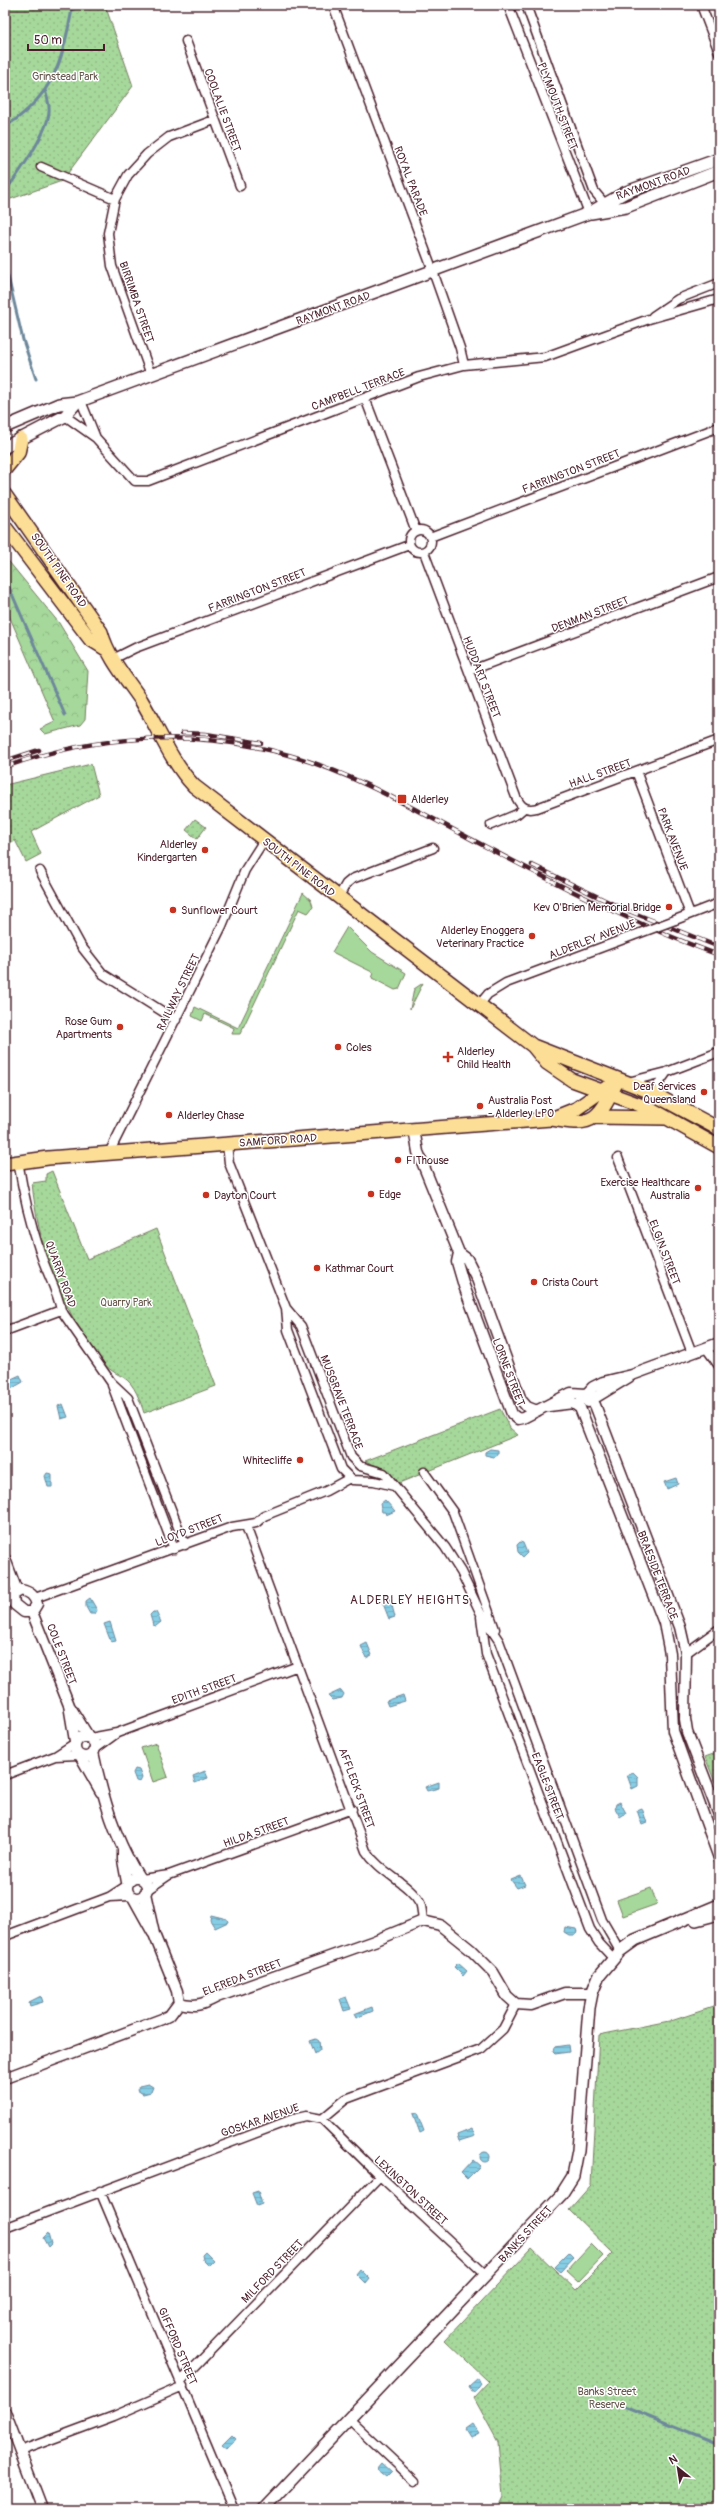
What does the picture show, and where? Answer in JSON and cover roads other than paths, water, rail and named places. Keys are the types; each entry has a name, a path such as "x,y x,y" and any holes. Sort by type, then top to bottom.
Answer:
{"main road":[{"name":"RAYMONT ROAD","path":"589,213 604,203 626,192 719,159"},
{"name":"RAYMONT ROAD","path":"5,427 59,404 79,401 589,213 621,208 719,171"},
{"name":"RAYMONT ROAD","path":"5,447 65,416 79,401"},
{"path":"5,469 18,453 21,439"},
{"name":"SOUTH PINE ROAD","path":"5,495 85,607 101,632 110,654 190,782 338,898 533,1046 547,1063 568,1077 606,1097 646,1106 719,1147"},
{"name":"SOUTH PINE ROAD","path":"5,527 90,639 110,654"},
{"name":"SOUTH PINE ROAD","path":"533,1046 619,1079 660,1097 719,1129"},
{"name":"SAMFORD ROAD","path":"5,1164 18,1161 109,1153 551,1119 568,1122 588,1120 596,1117 606,1097 619,1079"},
{"path":"606,1097 611,1118"},
{"name":"SAMFORD ROAD","path":"551,1119 606,1097"},
{"path":"596,1117 666,1118"},
{"name":"BANKS STREET","path":"264,2509 561,2196 573,2176 578,2150 592,1993 599,1976 616,1955 646,1934 680,1922 719,1905"},
{"name":"BANKS STREET","path":"680,1922 696,1920 719,1914"}],"street":[{"name":"ROYAL PARADE","path":"333,5 433,271 460,348 464,365"},
{"name":"PLYMOUTH STREET","path":"508,5 589,213"},
{"name":"PLYMOUTH STREET","path":"526,5 594,191 604,203"},
{"path":"701,5 719,52"},
{"name":"COOLALIE STREET","path":"186,41 214,120 240,186"},
{"name":"BIRRIMBA STREET","path":"150,375 112,266 108,233 115,199 128,175 147,154 169,137 214,120"},
{"path":"41,168 115,199"},
{"name":"CAMPBELL TERRACE","path":"649,319 678,299 719,283"},
{"name":"CAMPBELL TERRACE","path":"65,416 96,438 127,474 135,481 140,482 159,477 419,377 464,365 546,357 649,319 719,299"},
{"path":"365,398 416,531"},
{"name":"CAMPBELL TERRACE","path":"79,401 96,438"},
{"name":"FARRINGTON STREET","path":"430,537 719,427"},
{"path":"416,531 424,531 430,537 430,546 424,552 415,551 410,545 410,537 416,531"},
{"name":"FARRINGTON STREET","path":"110,654 134,648 410,545"},
{"name":"HUDDART STREET","path":"424,552 516,797 524,808"},
{"name":"DENMAN STREET","path":"469,671 719,577"},
{"name":"HALL STREET","path":"491,825 517,814 524,808 538,808 719,740"},
{"name":"PARK AVENUE","path":"636,771 690,914"},
{"name":"RAILWAY STREET","path":"109,1153 222,926 245,870 264,840"},
{"path":"338,898 346,884 352,879 433,848"},
{"path":"40,871 81,946 103,974 176,1020"},
{"name":"ALDERLEY AVENUE","path":"479,1005 488,994 506,983 719,903"},
{"path":"619,1079 667,1072 719,1052"},
{"path":"660,1097 659,1083 667,1072"},
{"name":"LORNE STREET","path":"414,1130 418,1152 459,1253 467,1259 477,1279 522,1402 526,1407 537,1411"},
{"name":"MUSGRAVE TERRACE","path":"227,1144 229,1163 286,1308 288,1330 339,1465 348,1479"},
{"name":"ELGIN STREET","path":"618,1158 692,1353"},
{"name":"QUARRY ROAD","path":"18,1161 40,1253 58,1298 61,1310 111,1382 128,1398 185,1545"},
{"name":"LORNE STREET","path":"459,1253 457,1262 462,1280 510,1410 513,1415 520,1419 537,1411"},
{"name":"MUSGRAVE TERRACE","path":"286,1308 301,1326 351,1457 360,1466 381,1471 395,1486"},
{"path":"5,1331 61,1310"},
{"path":"590,1397 594,1386 603,1382 632,1375 719,1343"},
{"path":"706,1348 719,1366"},
{"name":"QUARRY ROAD","path":"111,1382 174,1549"},
{"path":"572,1401 578,1392 590,1397"},
{"path":"537,1411 549,1406 590,1397"},
{"name":"BRAESIDE TERRACE","path":"590,1397 680,1627 686,1652 685,1719 687,1732 719,1815"},
{"name":"BRAESIDE TERRACE","path":"572,1401 664,1623 670,1654 673,1731 719,1858"},
{"name":"EAGLE STREET","path":"424,1472 453,1512 499,1642 616,1955"},
{"path":"348,1479 374,1481 395,1486"},
{"name":"LLOYD STREET","path":"35,1598 232,1527 246,1526 331,1489 348,1479"},
{"name":"EAGLE STREET","path":"395,1486 452,1555 481,1614 499,1642"},
{"name":"AFFLECK STREET","path":"246,1526 352,1809 366,1851 374,1864 411,1892 420,1903 423,1921"},
{"path":"5,1559 17,1591"},
{"path":"17,1591 29,1592 35,1598 37,1604 32,1612 24,1612 9,1606 12,1595 17,1591"},
{"name":"COLE STREET","path":"32,1612 69,1705 89,1737"},
{"name":"EAGLE STREET","path":"481,1614 486,1654 588,1924 598,1944 616,1955"},
{"path":"686,1652 719,1629"},
{"name":"EDITH STREET","path":"89,1737 117,1733 298,1666"},
{"name":"COLE STREET","path":"69,1705 75,1742"},
{"name":"EDITH STREET","path":"94,1751 117,1733"},
{"path":"5,1775 55,1756 81,1737 89,1737 95,1743 94,1751 102,1793 123,1849 146,1884 146,1892 154,1934 176,1991 179,2003 170,2014 162,2019 5,2078"},
{"path":"75,1742 74,1748 102,1793"},
{"path":"55,1756 88,1756 94,1751"},
{"name":"HILDA STREET","path":"141,1878 169,1875 352,1809"},
{"path":"123,1849 122,1860 131,1897 154,1934"},
{"name":"HILDA STREET","path":"146,1892 169,1875"},
{"path":"5,1936 109,1897 133,1878 141,1878"},
{"path":"109,1897 140,1897 146,1892"},
{"path":"588,1924 596,1928 601,1924 602,1920"},
{"path":"423,1921 440,1925 471,1950 493,1972 507,1996 516,2004 531,2005 565,1993 592,1993"},
{"name":"ELFREDA STREET","path":"179,2003 194,2006 205,2004 217,1997 374,1941 423,1921"},
{"path":"322,2119 346,2100 481,2049 503,2029 516,2004"},
{"name":"GOSKAR AVENUE","path":"5,2228 294,2119 306,2116 322,2119"},
{"name":"LEXINGTON STREET","path":"322,2119 380,2176 486,2275"},
{"name":"MILFORD STREET","path":"20,2451 182,2383 380,2176"},
{"name":"GIFFORD STREET","path":"100,2191 234,2509"},
{"path":"5,2412 42,2509"},
{"path":"349,2419 415,2481"}],"water":[{"path":"20,1375 23,1382 11,1389 7,1381"},
{"path":"63,1404 68,1417 61,1419 58,1406"},
{"path":"490,1449 498,1450 498,1455 494,1457 485,1455 485,1452"},
{"path":"47,1473 52,1474 52,1487 48,1487 45,1476"},
{"path":"676,1478 678,1484 667,1489 664,1482"},
{"path":"385,1500 395,1511 386,1515 385,1512 382,1512 380,1504"},
{"path":"520,1542 523,1543 527,1553 523,1557 518,1552 517,1545"},
{"path":"90,1598 97,1610 95,1614 90,1614 86,1607 86,1601"},
{"path":"390,1598 395,1617 389,1619 382,1601"},
{"path":"153,1612 156,1612 161,1622 156,1626 153,1625 150,1615"},
{"path":"110,1622 116,1641 111,1642 104,1624"},
{"path":"367,1643 372,1655 366,1658 361,1646"},
{"path":"341,1690 344,1694 342,1698 332,1700 328,1696"},
{"path":"403,1695 405,1701 388,1706 386,1701"},
{"path":"135,1769 139,1770 142,1778 140,1782 136,1781 133,1773"},
{"path":"205,1771 208,1778 195,1783 193,1776"},
{"path":"633,1772 638,1777 638,1786 632,1789 627,1775"},
{"path":"439,1782 439,1788 427,1791 425,1787"},
{"path":"620,1802 626,1813 620,1817 615,1808 616,1804"},
{"path":"642,1808 647,1823 642,1825 637,1810"},
{"path":"521,1876 525,1885 517,1888 511,1880"},
{"path":"211,1915 227,1919 228,1922 215,1928 210,1920"},
{"path":"565,1927 576,1929 577,1932 575,1935 569,1935 564,1932"},
{"path":"458,1963 467,1971 463,1976 454,1967"},
{"path":"41,1996 43,2002 30,2006 29,2002"},
{"path":"346,1997 351,2009 344,2011 340,1999"},
{"path":"372,2007 373,2011 356,2018 354,2014"},
{"path":"316,2039 319,2041 320,2050 315,2054 310,2041"},
{"path":"568,2045 569,2052 555,2054 553,2052 554,2047"},
{"path":"148,2084 153,2087 151,2092 143,2094 137,2090 139,2086"},
{"path":"417,2113 424,2131 420,2133 413,2114"},
{"path":"472,2129 475,2136 459,2141 457,2135"},
{"path":"483,2152 487,2152 489,2153 489,2161 483,2162 480,2159 480,2155"},
{"path":"473,2160 480,2166 467,2179 461,2173"},
{"path":"258,2191 262,2204 257,2206 252,2193"},
{"path":"48,2233 51,2244 48,2247 43,2238"},
{"path":"205,2252 214,2261 209,2266 203,2260 202,2255"},
{"path":"569,2252 574,2257 560,2272 554,2267"},
{"path":"360,2269 370,2279 366,2284 356,2274"},
{"path":"478,2378 481,2384 476,2391 472,2392 469,2386"},
{"path":"472,2424 479,2434 470,2437 465,2429"},
{"path":"232,2435 236,2439 227,2449 222,2445"},
{"path":"381,2463 391,2472 386,2477 376,2469"}],"waterway":[{"path":"5,126 27,110 38,98 54,74 67,35 73,5"},
{"path":"5,191 17,175 44,131 49,109 45,90"},
{"path":"5,264 23,340 36,379"},
{"path":"5,578 65,715"},
{"path":"624,2406 719,2444"}],"railway":[{"path":"182,733 206,734 261,743"},
{"path":"5,767 75,747 147,739 184,738 220,741 256,747 292,756 338,772 382,792 530,870 623,916 719,955"},
{"path":"5,761 39,750"},
{"path":"532,865 619,907 719,947"}],"place":[{"name":"Alderley","path":"402,799"},
{"name":"Alderley Kindergarten","path":"205,850"},
{"name":"Kev O'Brien Memorial Bridge","path":"669,907"},
{"name":"Sunflower Court","path":"173,910"},
{"name":"Alderley Enoggera Veterinary Practice","path":"532,936"},
{"name":"Rose Gum Apartments","path":"120,1027"},
{"name":"Coles","path":"338,1047"},
{"name":"Alderley Child Health","path":"448,1057"},
{"name":"Deaf Services Queensland","path":"704,1092"},
{"name":"Australia Post - Alderley LPO","path":"480,1106"},
{"name":"Alderley Chase","path":"169,1115"},
{"name":"FIThouse","path":"398,1160"},
{"name":"Exercise Healthcare Australia","path":"698,1188"},
{"name":"Edge","path":"371,1194"},
{"name":"Dayton Court","path":"206,1195"},
{"name":"Kathmar Court","path":"317,1268"},
{"name":"Crista Court","path":"534,1282"},
{"name":"Whitecliffe","path":"300,1460"}],"district":[{"name":"ALDERLEY HEIGHTS","path":"410,1600"}],"park label":[{"name":"Grinstead Park","path":"65,76"},
{"name":"Quarry Park","path":"126,1302"},
{"name":"Banks Street Reserve","path":"607,2397"}]}
